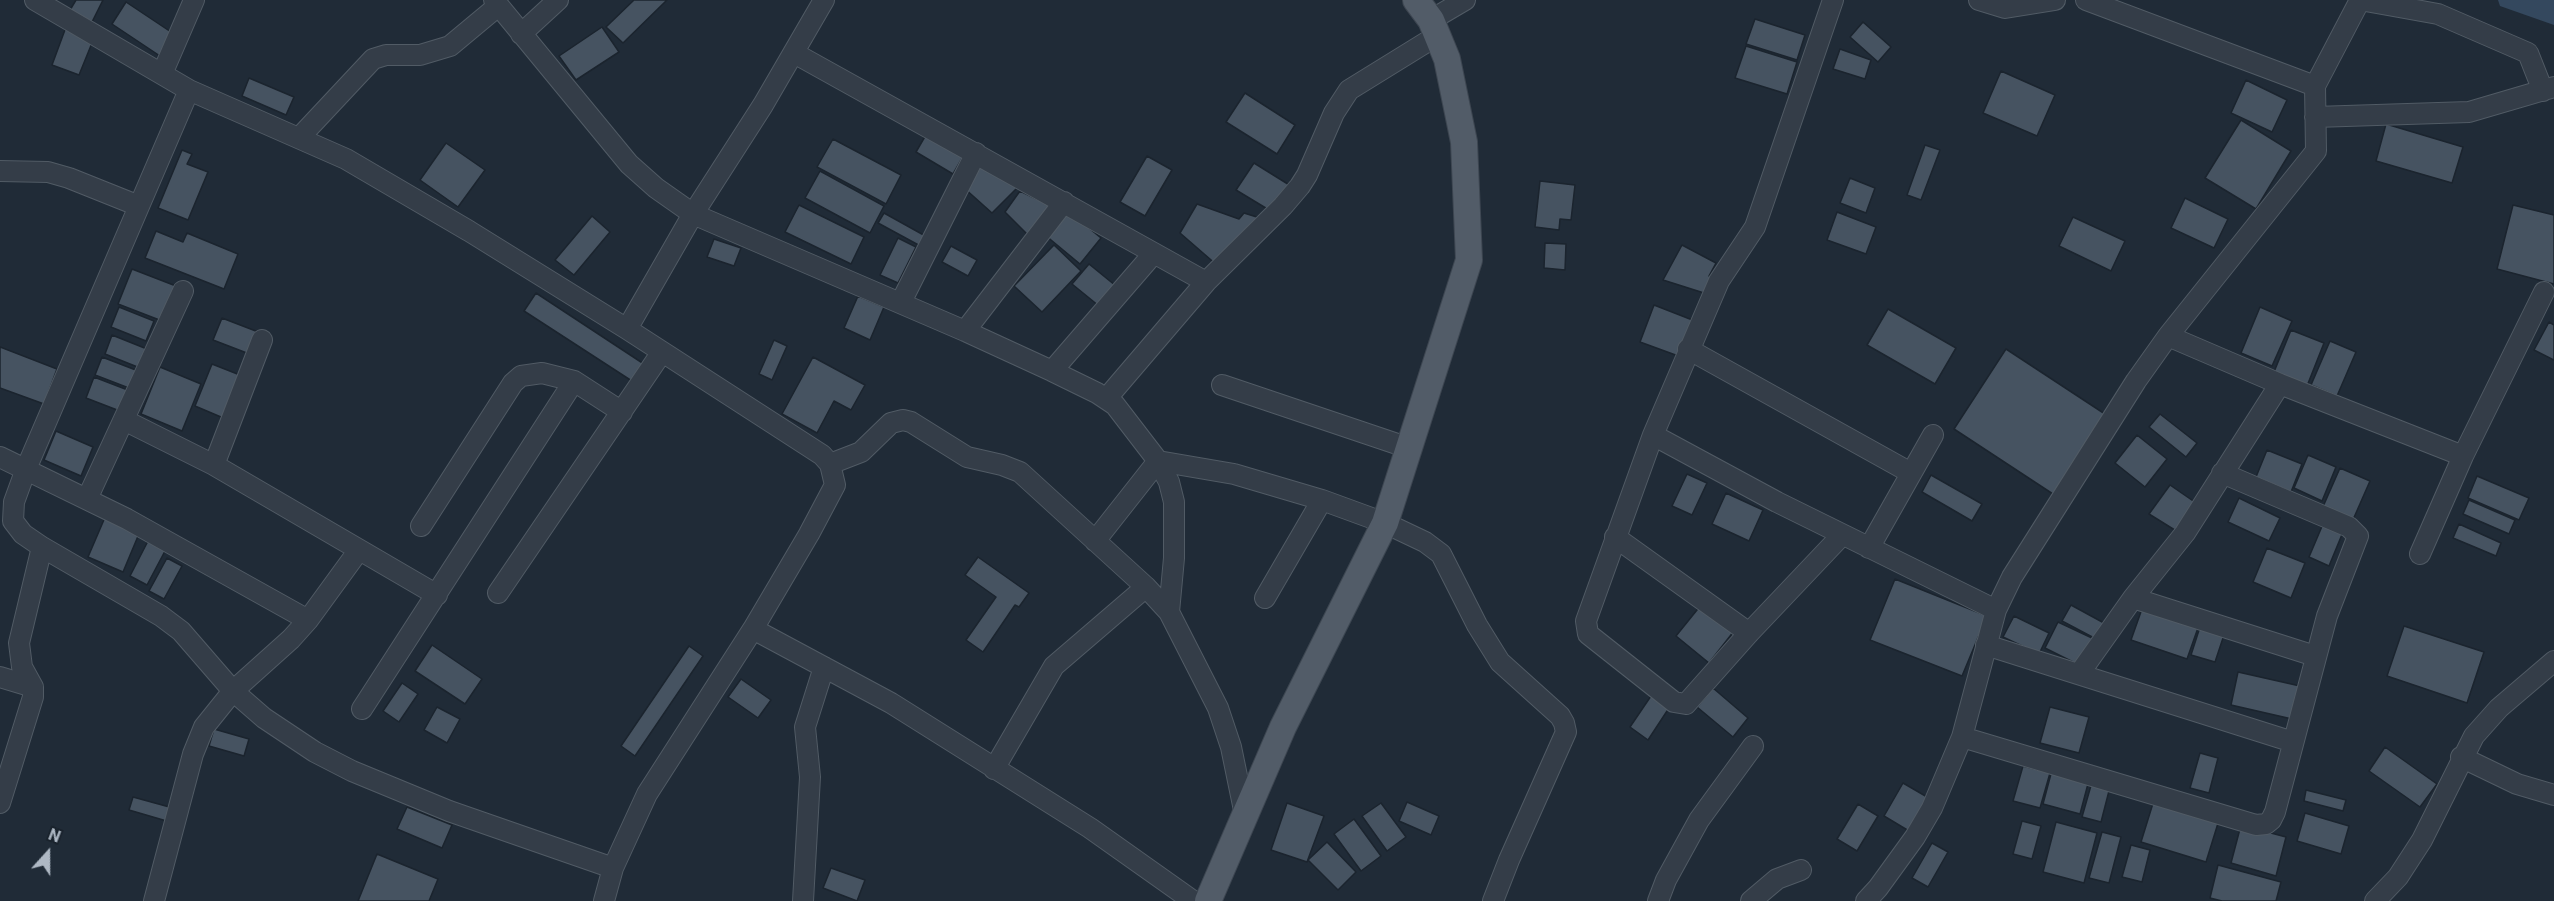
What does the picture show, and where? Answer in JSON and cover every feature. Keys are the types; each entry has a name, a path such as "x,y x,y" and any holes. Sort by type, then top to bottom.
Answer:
{"main road":[{"path":"1208,901 1283,727 1385,523 1469,260 1464,142 1447,59 1428,18"}],"street":[{"path":"162,74 194,0"},
{"path":"521,34 558,0"},
{"path":"627,329 693,214 794,53 824,0"},
{"path":"1106,399 1206,282 1283,206 1300,186 1334,113 1349,90 1428,18 1465,0"},
{"path":"1833,0 1755,227 1719,282 1688,349 1653,435 1586,621 1587,634 1674,702 1682,705 1691,701 1749,633 1842,535"},
{"path":"1979,0 2005,8 2055,0"},
{"path":"2086,0 2315,86"},
{"path":"1866,901 1915,837 1932,808 1962,737 1996,610 2025,557 2136,381 2168,336 2316,151 2315,117 2315,86 2360,0 2439,14 2528,53 2548,89 2469,112 2315,117"},
{"path":"43,2 189,90 346,159 469,231 627,329 822,455 830,464 835,484 828,501 753,628 647,794 613,868 609,899"},
{"path":"299,138 374,59 435,52 450,46 496,3 629,164 656,188 693,214 901,302 1052,371 1115,405 1158,461 1169,482 1174,502 1174,558 1168,612"},
{"path":"794,53 1206,282"},
{"path":"189,90 26,469 14,502 13,521 23,534 42,547 160,616 181,632 233,691 285,733 315,752 352,771 449,811 613,868"},
{"path":"901,302 976,153"},
{"path":"0,171 33,171 69,178 139,206"},
{"path":"965,331 1064,202"},
{"path":"1052,371 1154,253"},
{"path":"87,499 183,291"},
{"path":"2420,554 2463,456 2544,292"},
{"path":"2168,336 2280,384 2463,456"},
{"path":"214,465 261,340"},
{"path":"1688,349 1911,473"},
{"path":"498,593 662,352"},
{"path":"421,526 513,383 521,376 542,373 574,381 622,412"},
{"path":"362,709 574,381"},
{"path":"2079,674 2133,598 2185,533 2280,384"},
{"path":"1221,385 1409,448"},
{"path":"124,420 214,465 437,595"},
{"path":"830,464 861,452 891,423 903,420 911,422 967,458 1002,465 1020,472 1146,587 1168,612 1218,708 1231,747 1245,815"},
{"path":"1653,435 1842,535 1996,610"},
{"path":"1869,548 1933,435"},
{"path":"0,457 128,519 308,620"},
{"path":"1158,461 1234,474 1322,500 1385,523 1425,542 1441,554 1500,662 1560,716 1566,732 1493,901"},
{"path":"1095,541 1158,461"},
{"path":"1962,737 2256,825 2266,824 2275,812 2327,616 2358,536 2349,527 2222,472"},
{"path":"1265,597 1322,500"},
{"path":"1615,537 1749,633"},
{"path":"0,803 33,698 33,687 22,667 19,643 42,547"},
{"path":"154,901 193,754 204,727 233,691 291,639 308,620 359,550"},
{"path":"994,769 1054,666 1146,587"},
{"path":"2133,598 2315,656"},
{"path":"753,628 891,703 1090,828 1193,901"},
{"path":"1986,645 2293,742"},
{"path":"2375,901 2398,877 2422,840 2461,757 2474,736 2485,722 2554,661"},
{"path":"803,901 810,777 805,727 824,667"},
{"path":"0,677 33,687"},
{"path":"1658,901 1666,880 1699,820 1753,746"},
{"path":"2461,757 2517,784 2554,795"},
{"path":"1750,901 1777,879 1801,870"}],"water":[{"path":"2498,0 2554,0 2554,25 2500,6"}],"building":[{"path":"76,0 103,0 92,22 70,10"},
{"path":"634,0 667,0 623,43 606,27"},
{"path":"126,2 174,34 160,56 112,24"},
{"path":"1755,19 1805,35 1797,60 1746,44"},
{"path":"1863,22 1891,47 1878,62 1850,37"},
{"path":"66,27 94,38 79,75 52,65"},
{"path":"602,27 619,52 576,80 559,56"},
{"path":"1746,46 1797,62 1787,94 1735,78"},
{"path":"1840,49 1871,60 1865,79 1833,69"},
{"path":"2001,71 2055,95 2037,136 1983,113"},
{"path":"249,78 294,97 286,115 242,96"},
{"path":"2246,80 2287,100 2272,132 2231,113"},
{"path":"1245,93 1295,125 1277,154 1226,122"},
{"path":"2241,120 2291,151 2256,209 2205,178"},
{"path":"2386,124 2463,147 2452,183 2376,161"},
{"path":"927,133 964,155 953,174 916,152"},
{"path":"833,139 901,175 886,204 817,167"},
{"path":"446,143 485,170 458,207 420,180"},
{"path":"1925,145 1940,150 1921,200 1907,195"},
{"path":"182,150 192,154 187,164 208,172 188,220 158,208"},
{"path":"1147,156 1172,170 1145,216 1120,202"},
{"path":"1254,163 1291,186 1274,213 1236,190"},
{"path":"981,167 1019,186 992,213 963,187"},
{"path":"820,171 884,206 870,233 805,198"},
{"path":"1850,178 1875,188 1866,213 1840,203"},
{"path":"1540,181 1575,185 1571,220 1560,219 1559,230 1535,227"},
{"path":"1020,191 1053,207 1030,237 1005,212"},
{"path":"2185,198 2228,219 2214,248 2171,228"},
{"path":"1197,204 1239,219 1244,213 1260,218 1218,266 1180,233"},
{"path":"799,205 864,237 851,264 785,232"},
{"path":"2513,205 2554,215 2554,284 2497,269"},
{"path":"1067,210 1101,238 1080,264 1045,235"},
{"path":"1837,212 1876,227 1866,254 1827,240"},
{"path":"884,213 929,238 924,248 878,223"},
{"path":"592,216 610,232 574,275 555,260"},
{"path":"2073,217 2125,241 2111,271 2059,246"},
{"path":"156,231 183,242 187,233 238,254 224,289 145,258"},
{"path":"898,238 916,247 898,283 880,275"},
{"path":"714,239 741,248 734,266 707,257"},
{"path":"1545,243 1566,244 1565,270 1544,268"},
{"path":"1054,245 1081,271 1042,312 1014,286"},
{"path":"1682,245 1716,263 1709,276 1715,277 1704,293 1663,280"},
{"path":"951,246 977,260 968,276 942,262"},
{"path":"1089,264 1116,286 1099,306 1072,284"},
{"path":"132,269 176,286 162,321 118,304"},
{"path":"536,293 647,366 635,383 524,311"},
{"path":"858,296 884,307 870,340 844,328"},
{"path":"1654,305 1695,321 1681,357 1640,342"},
{"path":"119,307 154,321 146,341 111,327"},
{"path":"2260,307 2292,321 2272,366 2241,353"},
{"path":"1888,309 1956,348 1935,384 1867,345"},
{"path":"222,318 261,333 252,355 213,340"},
{"path":"2549,322 2554,325 2554,360 2534,350"},
{"path":"2291,330 2324,343 2307,386 2274,372"},
{"path":"112,335 147,349 140,368 105,354"},
{"path":"774,340 787,346 772,380 759,374"},
{"path":"2330,341 2356,352 2337,396 2311,385"},
{"path":"0,347 57,369 44,404 0,388"},
{"path":"2006,349 2108,416 2056,496 1954,429"},
{"path":"102,357 141,372 134,390 95,375"},
{"path":"813,357 865,385 851,410 834,401 817,433 782,414"},
{"path":"212,364 245,377 228,420 195,406"},
{"path":"160,367 201,384 182,431 141,414"},
{"path":"94,377 133,392 125,413 86,398"},
{"path":"2160,414 2197,443 2186,457 2149,427"},
{"path":"56,431 93,447 81,476 44,460"},
{"path":"2137,435 2167,459 2145,487 2115,463"},
{"path":"2267,450 2302,464 2291,492 2256,477"},
{"path":"2308,455 2336,467 2322,501 2294,488"},
{"path":"2340,468 2370,481 2352,522 2322,509"},
{"path":"1687,474 1707,483 1692,515 1672,506"},
{"path":"1931,475 1982,504 1972,521 1922,492"},
{"path":"2477,476 2529,498 2519,520 2468,498"},
{"path":"2170,485 2199,505 2178,532 2149,514"},
{"path":"1726,493 1763,510 1749,541 1712,524"},
{"path":"2239,498 2280,518 2269,541 2228,522"},
{"path":"2469,500 2515,520 2509,534 2463,514"},
{"path":"106,515 141,529 123,572 88,557"},
{"path":"2323,524 2343,532 2329,566 2309,557"},
{"path":"2459,524 2501,543 2496,556 2453,538"},
{"path":"148,541 165,551 147,585 130,576"},
{"path":"2267,548 2305,563 2291,598 2253,582"},
{"path":"978,557 1029,593 1019,607 1015,605 983,652 966,640 996,597 965,575"},
{"path":"167,558 182,566 164,599 149,591"},
{"path":"1895,579 1987,616 1962,676 1870,640"},
{"path":"1701,605 1734,631 1709,663 1676,636"},
{"path":"2071,605 2104,623 2096,639 2062,621"},
{"path":"2143,606 2199,625 2187,659 2131,640"},
{"path":"2014,616 2049,633 2039,654 2003,637"},
{"path":"2058,622 2092,638 2079,665 2045,648"},
{"path":"2404,626 2484,652 2467,703 2387,676"},
{"path":"2200,627 2224,635 2215,662 2191,655"},
{"path":"432,645 482,679 465,704 415,671"},
{"path":"689,646 703,656 635,756 621,746"},
{"path":"2238,672 2300,686 2292,719 2231,705"},
{"path":"741,679 771,700 758,718 728,697"},
{"path":"402,683 418,694 399,722 383,711"},
{"path":"1713,688 1748,718 1733,737 1697,707"},
{"path":"1651,696 1669,708 1648,740 1630,727"},
{"path":"437,707 460,719 447,743 424,730"},
{"path":"2050,707 2089,717 2079,753 2040,743"},
{"path":"214,729 249,739 244,756 209,746"},
{"path":"2385,747 2437,784 2420,807 2369,771"},
{"path":"2200,753 2218,758 2209,793 2190,788"},
{"path":"2023,766 2050,773 2040,808 2013,801"},
{"path":"2052,770 2089,780 2080,814 2043,804"},
{"path":"2092,782 2110,787 2101,822 2082,817"},
{"path":"1903,783 1934,801 1914,834 1884,816"},
{"path":"2306,790 2346,800 2343,811 2304,801"},
{"path":"133,797 173,808 170,822 129,810"},
{"path":"2154,800 2219,820 2206,862 2141,842"},
{"path":"1407,802 1439,816 1431,835 1399,821"},
{"path":"1287,803 1324,816 1307,862 1271,850"},
{"path":"1381,803 1406,837 1387,851 1362,816"},
{"path":"1858,804 1878,816 1857,851 1837,839"},
{"path":"407,807 452,825 442,848 397,829"},
{"path":"2305,813 2349,826 2341,854 2297,841"},
{"path":"1354,819 1381,856 1361,871 1334,834"},
{"path":"2022,821 2041,826 2032,859 2013,854"},
{"path":"2056,822 2097,833 2084,883 2043,872"},
{"path":"2241,825 2286,837 2276,876 2231,863"},
{"path":"2102,832 2121,837 2109,883 2089,878"},
{"path":"1327,842 1356,872 1338,890 1308,860"},
{"path":"1932,843 1948,852 1928,887 1912,878"},
{"path":"2131,845 2150,850 2142,882 2122,877"},
{"path":"377,854 438,879 429,901 358,901"},
{"path":"2218,865 2281,882 2276,901 2222,901 2210,898"},
{"path":"831,868 865,880 857,901 823,888"}]}
